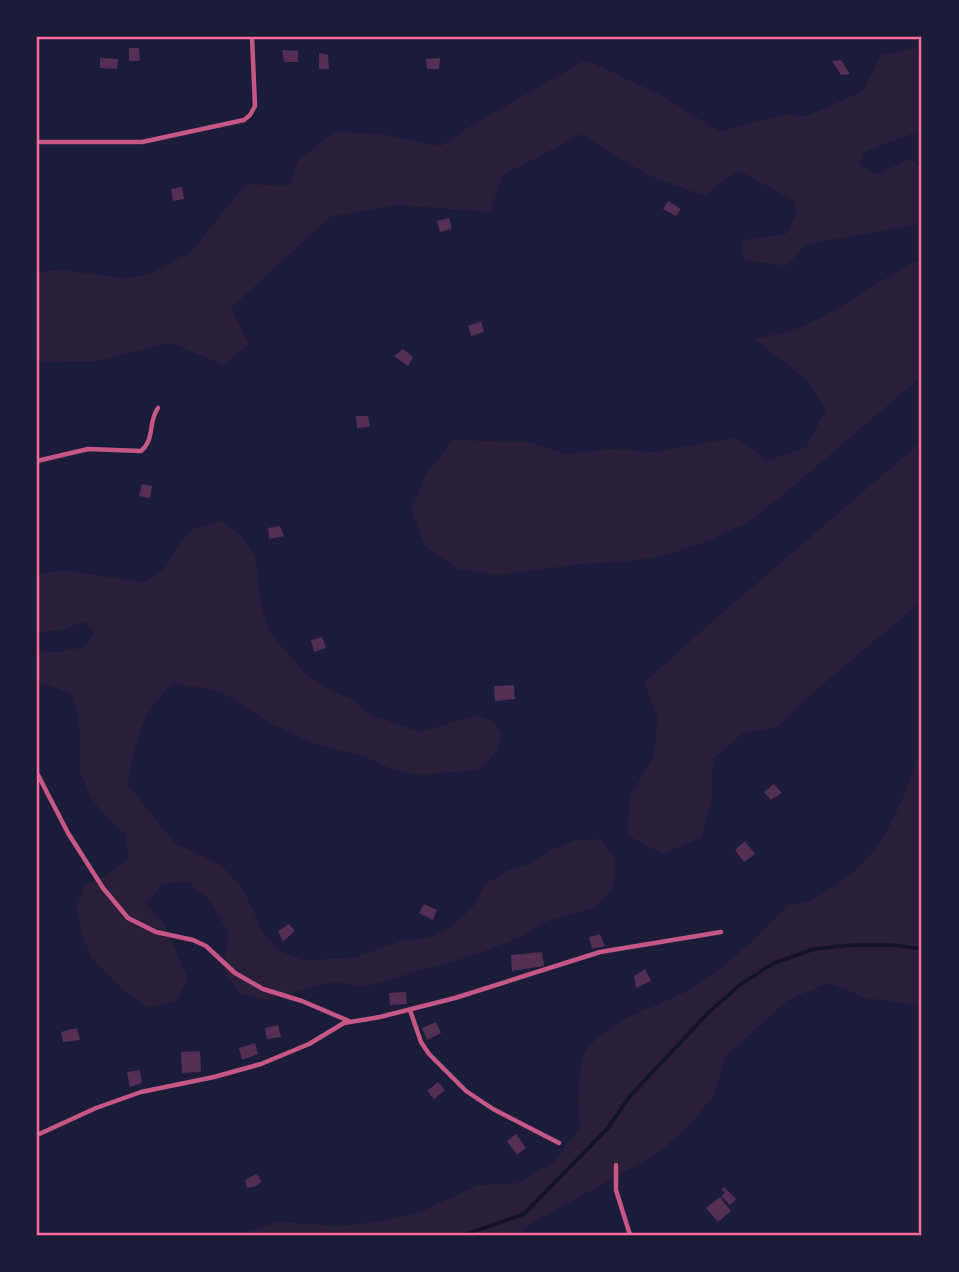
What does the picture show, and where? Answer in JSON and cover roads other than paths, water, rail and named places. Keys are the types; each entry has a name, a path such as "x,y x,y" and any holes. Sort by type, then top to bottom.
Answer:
{"street":[{"path":"37,142 142,142 244,120 255,106 252,37"},
{"path":"37,461 88,449 141,451 150,440 152,419 158,408"},
{"path":"37,773 68,833 103,888 128,918 156,932 193,940 206,946 235,973 263,989 302,1001 352,1022"},
{"path":"37,1135 96,1108 141,1092 261,1064 309,1044 337,1026 410,1010 550,969 600,951 721,932"},
{"path":"410,1010 416,1031 425,1048 466,1091 493,1109 559,1143"},
{"path":"616,1166 616,1190 630,1235"}],"waterway":[{"path":"464,1235 524,1214 607,1129 630,1096 710,1011 741,984 774,963 814,949 854,945 892,945 922,949"}]}
